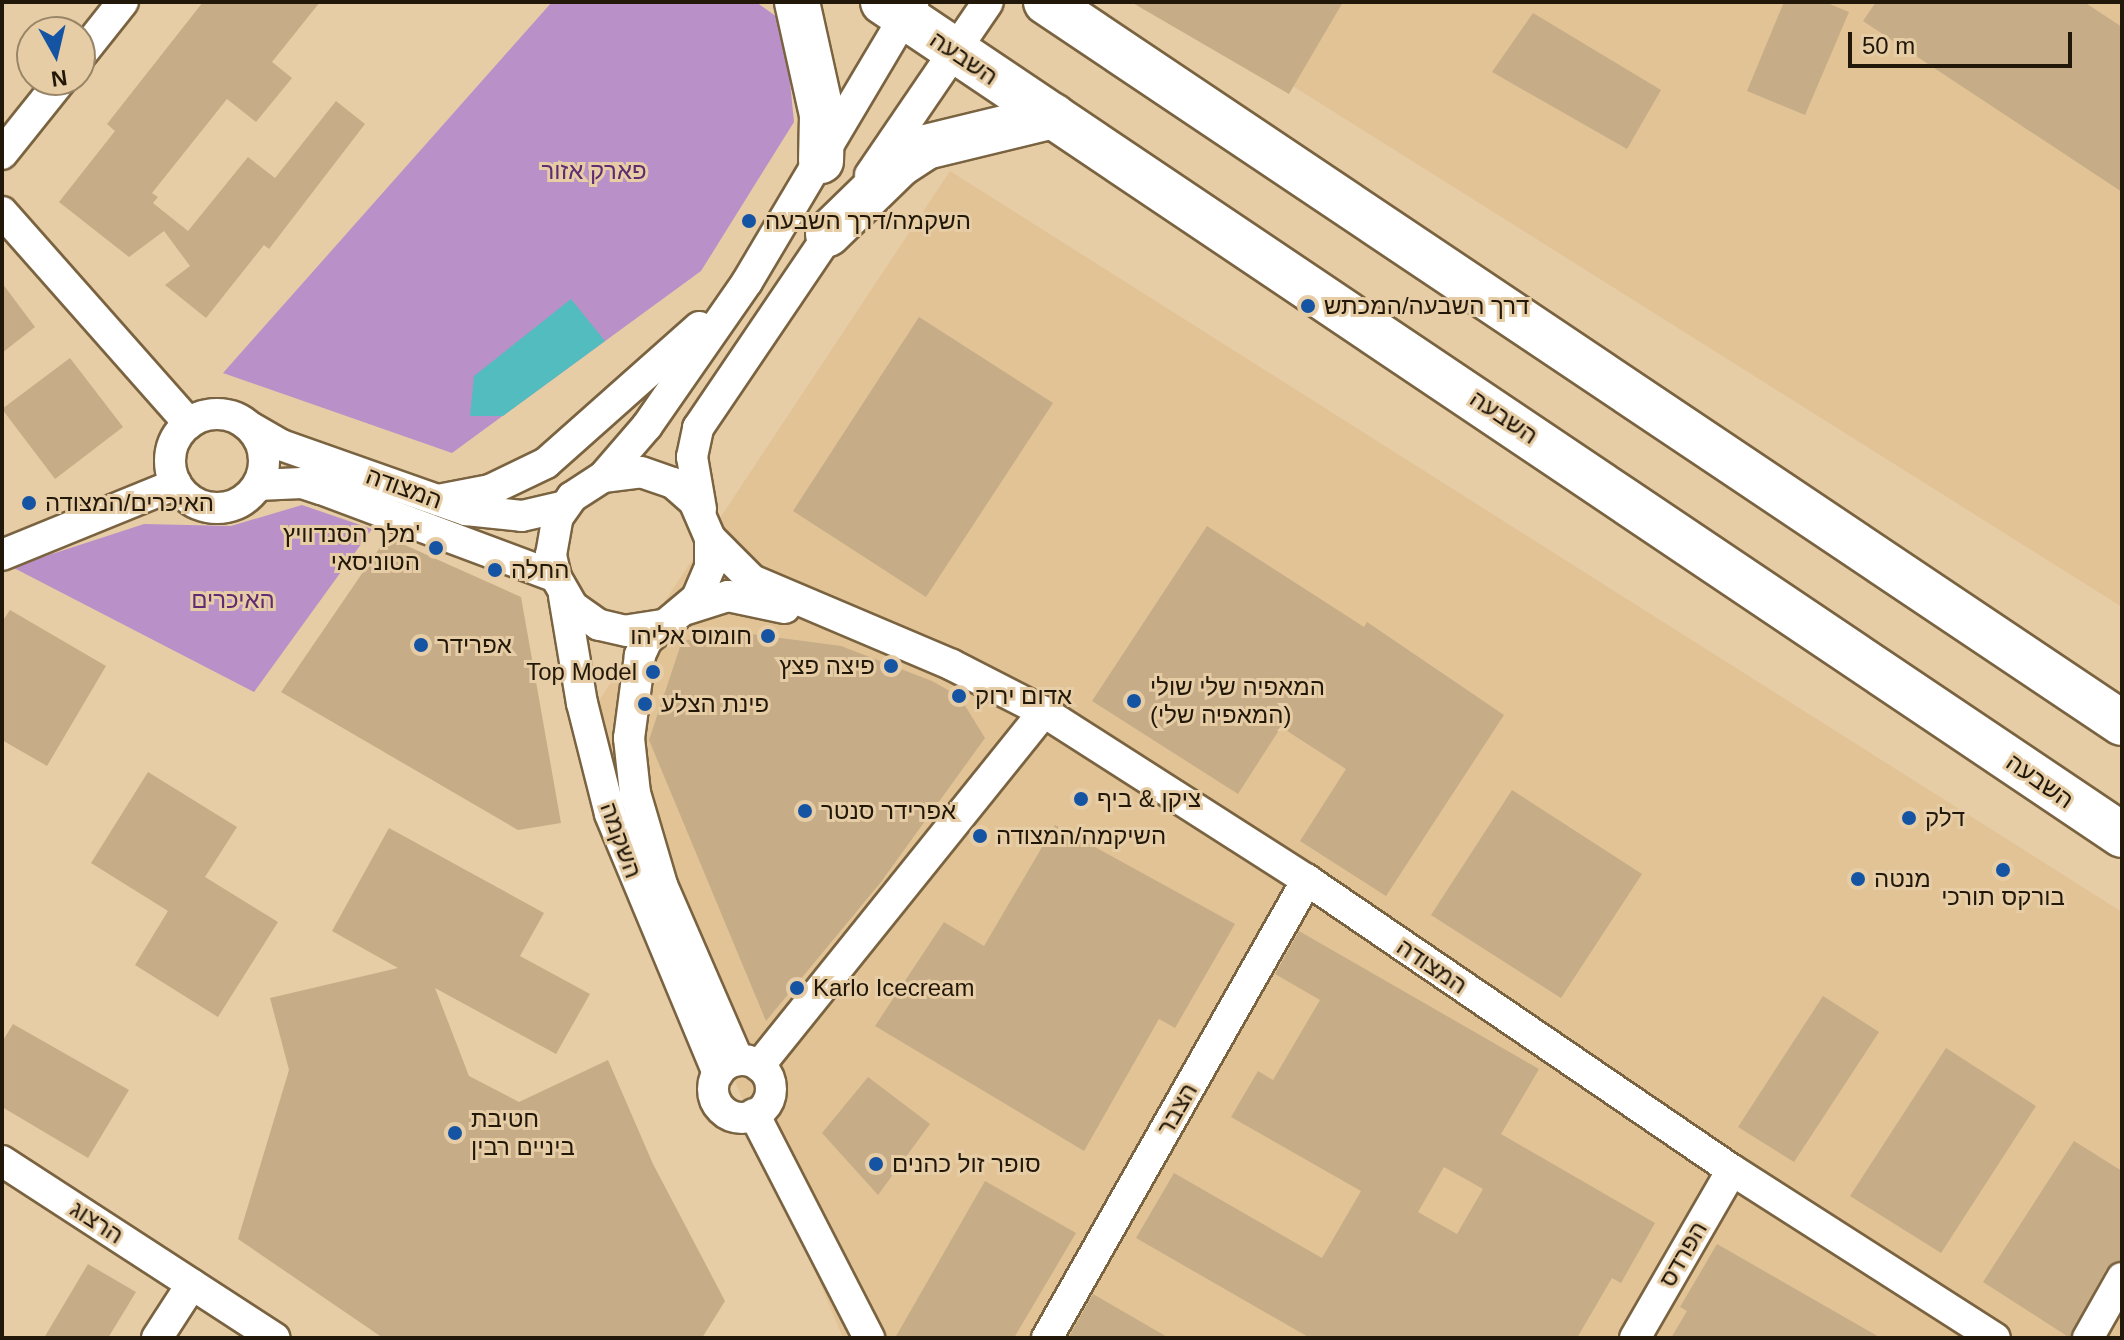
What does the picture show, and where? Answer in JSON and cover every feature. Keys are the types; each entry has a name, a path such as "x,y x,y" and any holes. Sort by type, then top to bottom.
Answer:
{"highway":[{"path":"797,2 822,115 821,161"},
{"path":"1046,2 2122,723"},
{"path":"1078,2 1109,43"},
{"name":"השבעה","path":"900,7 954,54 1053,116 2122,835"},
{"path":"828,234 900,164 926,147 1053,116"}],"street":[{"path":"96,36 123,2"},
{"path":"900,7 821,161 747,282 647,426 603,477 565,506 552,541 560,587 584,616 609,628 638,631 662,625 687,609 710,567 706,526 692,457 698,428 988,2"},
{"path":"2,154 48,96"},
{"path":"2,212 189,423"},
{"path":"438,500 490,490 546,463 747,282"},
{"path":"220,414 250,427 264,455 258,485 247,498 216,508 194,501 176,484 170,452 189,423 220,414"},
{"name":"המצודה","path":"250,427 281,445 438,500 492,515 522,516 565,506"},
{"path":"603,477 629,471 655,475 679,487 706,526"},
{"path":"2,555 176,484"},
{"name":"המצודה","path":"258,485 312,486 560,587"},
{"name":"המצודה","path":"706,526 752,580 853,622 1044,712 1307,880 1732,1170 1995,1338"},
{"name":"השקמה","path":"560,587 582,703 610,814 739,1066"},
{"name":"המצודה","path":"687,609 728,596 853,622"},
{"name":"השקמה","path":"662,625 640,655 631,692 629,738 635,793 662,885 739,1066"},
{"path":"739,1066 771,1091 754,1114 735,1116 719,1107 713,1090 739,1066 1044,712"},
{"name":"הצבר","path":"1047,1338 1307,880"},
{"path":"754,1114 869,1338"},
{"name":"הרצוג","path":"2,1161 275,1338"},
{"name":"הפרדס","path":"1635,1338 1732,1170"},
{"path":"2088,1338 2122,1278"},
{"path":"157,1338 192,1284"}],"shaded area":[{"path":"1159,2 2122,2 2122,607"},
{"path":"950,171 2122,912 2122,1338 843,1338 584,723"}],"green space":[{"name":"פארק אזור","path":"552,2 756,2 784,22 794,122 701,271 452,453 223,373"},
{"name":"האיכרים","path":"302,505 372,529 254,692 12,567 144,524 231,526"}],"water":[{"path":"571,299 605,341 503,416 470,416 474,376"}],"building":[{"path":"203,2 320,2 272,62 292,78 256,122 227,99 152,193 158,197 153,203 188,231 248,157 275,178 336,101 365,124 269,249 264,245 206,318 165,285 190,266 164,231 129,257 59,202 115,131 107,124"},
{"path":"1131,2 1343,2 1289,94"},
{"path":"1784,2 1825,2 1849,12 1805,115 1747,91"},
{"path":"1876,2 2084,2 2122,27 2122,192 1863,21"},
{"path":"1533,13 1661,90 1627,149 1492,72"},
{"path":"2,283 35,327 2,353"},
{"path":"919,317 1053,403 926,597 793,511"},
{"path":"70,358 123,427 55,479 2,409"},
{"path":"1207,526 1364,627 1367,622 1504,715 1386,896 1300,841 1346,769 1281,727 1238,794 1092,701"},
{"name":"אפרידר","path":"387,537 521,597 561,823 518,830 281,692"},
{"path":"10,610 106,666 47,766 2,740 2,622"},
{"name":"אפרידר סנטר","path":"736,632 841,646 932,681 959,696 985,738 881,882 766,1021 649,740 682,641"},
{"path":"148,772 237,827 205,877 278,922 218,1017 135,965 168,911 91,863"},
{"path":"1512,790 1642,874 1561,998 1431,915"},
{"path":"1055,825 1235,924 1175,1028 1159,1019 1084,1151 875,1026 944,922 984,946"},
{"name":"חטיבת ביניים רבין","path":"389,828 544,913 520,956 590,994 556,1054 435,988 469,1076 519,1102 608,1060 653,1164 725,1301 702,1338 383,1338 238,1239 289,1070 270,998 398,968 332,931"},
{"path":"1299,931 1539,1069 1501,1134 1655,1223 1621,1283 1612,1278 1577,1338 1310,1338 1136,1238 1174,1173 1322,1258 1361,1191 1231,1117 1258,1071 1273,1080 1320,1000 1275,974","holes":["1444,1167 1483,1189 1457,1234 1418,1212"]},
{"path":"1823,996 1879,1032 1794,1162 1738,1127"},
{"path":"13,1024 129,1090 88,1158 2,1107 2,1042"},
{"path":"1946,1048 2036,1106 1941,1253 1850,1196"},
{"name":"סופר זול כהנים","path":"868,1077 930,1124 878,1195 822,1133"},
{"path":"2074,1141 2122,1171 2122,1260 2106,1269 2070,1338 1983,1282"},
{"path":"985,1181 1076,1233 1014,1338 895,1338"},
{"path":"1717,1244 1881,1338 1671,1338 1687,1311 1680,1307"},
{"path":"88,1264 136,1292 108,1338 44,1338"},
{"path":"1093,1294 1169,1338 1068,1338"}],"place":[{"name":"השקמה/דרך השבעה","path":"749,221"},
{"name":"דרך השבעה/המכתש","path":"1308,306"},
{"name":"האיכרים/המצודה","path":"29,503"},
{"name":"מלך הסנדוויץ' הטוניסאי","path":"436,548"},
{"name":"החלה","path":"495,570"},
{"name":"חומוס אליהו","path":"768,636"},
{"name":"אפרידר","path":"421,645"},
{"name":"פיצה פצץ","path":"891,666"},
{"name":"Top Model","path":"653,672"},
{"name":"אדום ירוק","path":"959,696"},
{"name":"המאפיה שלי שולי (המאפיה שלי)","path":"1134,701"},
{"name":"פינת הצלע","path":"645,704"},
{"name":"ציקן & ביף","path":"1081,799"},
{"name":"אפרידר סנטר","path":"805,811"},
{"name":"דלק","path":"1909,818"},
{"name":"השיקמה/המצודה","path":"980,836"},
{"name":"בורקס תורכי","path":"2003,870"},
{"name":"מנטה","path":"1858,879"},
{"name":"Karlo Icecream","path":"797,988"},
{"name":"חטיבת ביניים רבין","path":"455,1133"},
{"name":"סופר זול כהנים","path":"876,1164"}]}
